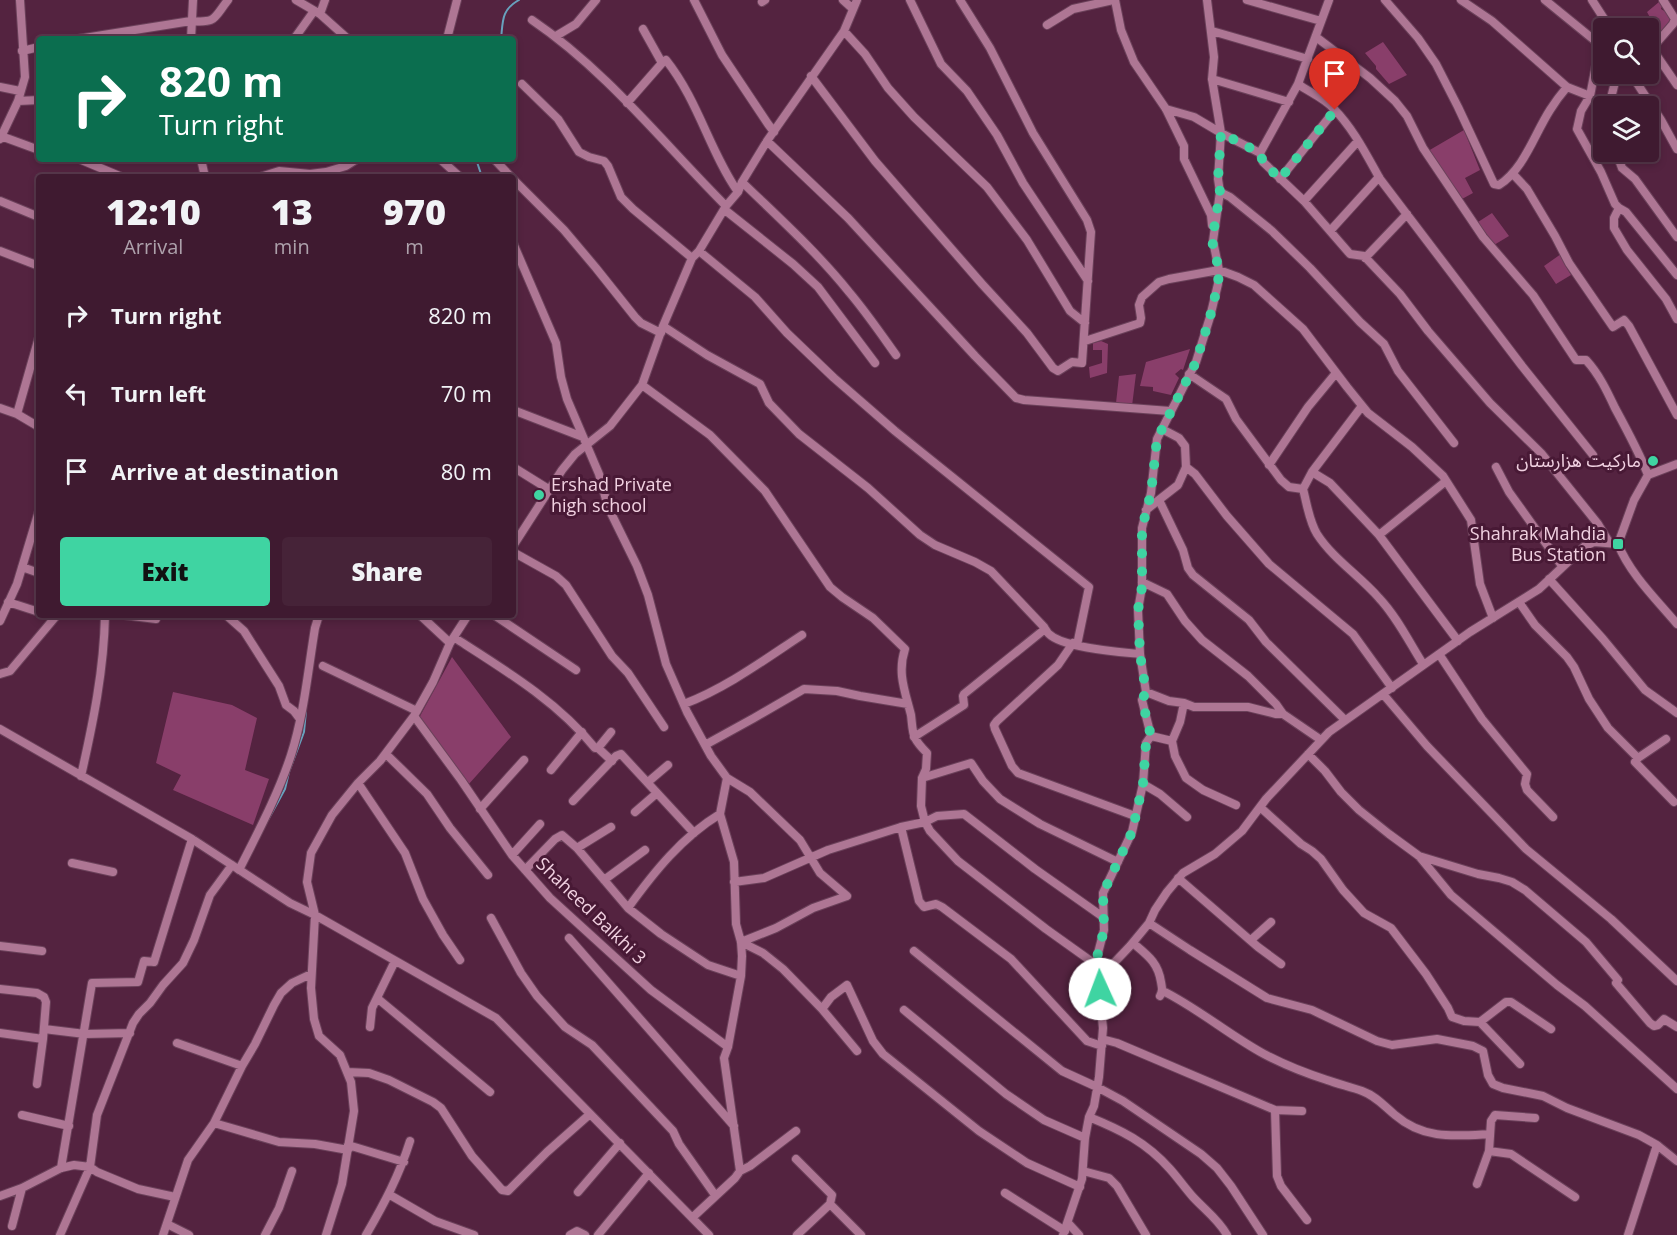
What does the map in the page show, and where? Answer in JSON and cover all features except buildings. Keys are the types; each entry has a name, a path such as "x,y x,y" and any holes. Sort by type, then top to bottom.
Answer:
{"street":[{"path":"20,0 25,77 18,101 0,138 36,149"},
{"path":"191,36 193,0"},
{"path":"97,36 191,21 207,22 213,20 228,0"},
{"path":"296,0 317,13 344,36"},
{"path":"297,36 325,0"},
{"path":"448,36 457,0"},
{"path":"556,36 576,24 597,0"},
{"path":"694,0 722,55 774,132"},
{"path":"843,0 853,9"},
{"path":"516,541 562,470 584,441 609,426 642,385 692,258 738,192 767,141 844,32 856,0"},
{"path":"910,0 941,64 967,91 997,135 1028,192 1088,281"},
{"path":"812,76 875,161 1027,333 1053,368 1058,371 1072,362 1082,363 1091,232 1087,220 1034,133 990,48 960,0"},
{"path":"1047,25 1073,9 1114,0 1121,30 1134,62 1166,109 1184,146 1184,159 1211,215 1212,241 1219,270 1210,317 1196,362 1157,439 1152,484 1142,528 1142,582 1138,610 1140,654 1146,692 1142,700 1151,736 1146,743 1143,784 1132,832 1103,893 1104,930 1097,957 1102,969 1100,989 1102,1043 1094,1106 1089,1117 1085,1138 1080,1187 1065,1230"},
{"path":"1207,0 1214,57 1212,79 1221,133 1218,179 1220,192 1212,241"},
{"path":"1247,0 1321,21"},
{"path":"1260,153 1298,84 1329,0"},
{"path":"1385,0 1418,38 1436,64 1494,184 1498,186 1517,169 1550,110 1567,87"},
{"path":"1461,0 1492,21 1567,87 1590,96"},
{"path":"1545,0 1593,40"},
{"path":"1592,0 1604,18"},
{"path":"1663,0 1675,19 1653,47 1677,85"},
{"path":"532,20 556,36 589,65 726,208 818,287 875,363"},
{"path":"643,29 662,63"},
{"path":"1212,31 1308,59"},
{"path":"844,32 865,54 888,88 914,117 987,188 1027,240 1070,311 1085,323"},
{"path":"1316,37 1370,78 1395,101 1406,115 1423,148 1483,237 1533,295 1576,360 1586,360 1596,374 1638,451 1648,475"},
{"path":"22,51 36,48"},
{"path":"627,104 666,60 681,80 698,111 731,182 738,192"},
{"path":"1212,79 1289,102"},
{"path":"1593,81 1590,96 1581,111 1577,129 1618,208 1626,212 1677,275"},
{"path":"522,84 558,119 579,152 604,161 621,197 692,258"},
{"path":"1298,84 1332,106 1358,141 1379,177 1522,366 1593,455"},
{"path":"1638,84 1677,149"},
{"path":"0,87 20,91"},
{"path":"18,101 36,100"},
{"path":"1166,109 1194,117 1260,153 1263,162 1304,201 1350,254 1365,258 1400,294 1428,331 1490,403 1540,453 1598,524 1609,542"},
{"path":"1280,179 1335,110"},
{"path":"767,141 848,218 1016,398 1170,411"},
{"path":"1304,201 1358,141"},
{"path":"86,162 115,174"},
{"path":"280,174 326,172 352,162"},
{"path":"443,162 457,174"},
{"path":"497,162 508,174"},
{"path":"1620,162 1622,168 1635,179 1677,237"},
{"path":"1513,174 1527,189 1556,236 1569,264 1613,327 1624,320 1629,326 1677,415"},
{"path":"1330,231 1379,177"},
{"path":"516,182 564,230 641,323 662,330 759,384 770,403 799,434 868,488 920,535 935,545 991,571 1053,637 1100,650 1140,654"},
{"path":"742,182 848,290 896,355"},
{"path":"1220,192 1230,197 1272,231 1384,344 1398,371 1454,443"},
{"path":"0,201 36,216"},
{"path":"1618,208 1614,218 1614,228 1627,250 1666,299 1677,319"},
{"path":"1365,258 1407,214"},
{"path":"516,250 556,343 567,399 599,474 608,507 648,595 666,664 705,745 727,778 750,792 800,840 820,873 847,896 813,908 776,928 741,942"},
{"path":"699,250 755,297 787,333 851,393 1089,588 1075,644 1058,665 994,725 1012,766 1018,773 1135,816"},
{"path":"0,251 36,265"},
{"path":"1085,341 1140,323 1142,318 1139,305 1142,297 1159,282 1168,279 1219,270 1254,285 1303,329 1368,413 1412,447 1443,476 1471,520 1480,584 1493,618"},
{"path":"17,414 36,348"},
{"path":"1269,465 1308,407 1336,373"},
{"path":"1190,374 1226,399 1236,419 1281,480 1289,487 1303,489"},
{"path":"642,385 710,435 765,491 830,587 873,618 905,649 902,657 904,693 914,737 927,753 926,769 922,778 921,806 925,822 935,837 958,861 1102,969"},
{"path":"1362,406 1312,472 1303,489 1317,534 1380,598 1423,664"},
{"path":"0,408 17,414 36,425"},
{"path":"516,411 584,441"},
{"path":"1146,510 1178,485 1186,467 1185,446 1179,438 1162,429"},
{"path":"1677,464 1648,475 1634,500 1618,544 1638,578 1677,624"},
{"path":"1186,467 1195,474 1227,516 1269,564 1353,634 1392,688"},
{"path":"1496,467 1509,492 1562,566"},
{"path":"516,469 550,490"},
{"path":"1312,472 1330,483 1379,535 1458,640"},
{"path":"1379,535 1446,481"},
{"path":"1159,500 1193,575 1249,620 1266,642 1345,720"},
{"path":"0,621 17,584 36,532"},
{"path":"1102,969 1112,965 1133,943 1178,878 1215,854 1242,831 1260,807 1329,732 1458,640 1539,589 1585,546 1594,542 1618,544"},
{"path":"516,554 556,576 566,585 612,656 628,673 664,727"},
{"path":"22,567 36,572"},
{"path":"1549,579 1645,690 1677,713"},
{"path":"1142,582 1167,594 1185,621 1202,640 1248,676 1282,714 1321,740"},
{"path":"8,602 36,611"},
{"path":"1519,602 1535,625 1567,657 1588,699 1608,728 1638,758"},
{"path":"0,674 10,671 51,618"},
{"path":"81,776 96,711 105,618"},
{"path":"148,618 156,619"},
{"path":"229,618 243,631 279,686 286,705 300,718"},
{"path":"60,1235 90,1167 97,1115 130,1032 139,1014 183,963 210,896 236,867 269,812 291,755 318,618"},
{"path":"424,618 452,641 497,665 542,697 582,732 595,748 598,748 612,761"},
{"path":"326,1235 342,1184 354,1111 351,1082 340,1055 319,1036 314,1019 311,974 315,915 307,882 311,854 332,815 386,754 416,714 452,641 466,618"},
{"path":"498,618 576,670"},
{"path":"914,737 964,705 964,694 1045,629"},
{"path":"684,704 723,686 802,635"},
{"path":"1438,654 1482,719 1527,774 1525,784 1527,790 1553,817"},
{"path":"323,666 416,714"},
{"path":"705,745 804,689 837,691 908,704"},
{"path":"1146,692 1168,701 1194,707 1248,707 1282,714"},
{"path":"1383,694 1427,746 1526,849 1611,919 1677,981"},
{"path":"1184,703 1180,722 1172,741 1174,756 1186,778 1203,790 1236,804"},
{"name":"Shaheed Balkhi 3","path":"416,714 512,855 550,898 651,990 728,1047"},
{"path":"0,729 192,839 290,903 496,1018 709,1235"},
{"path":"551,770 582,732"},
{"path":"598,748 611,732"},
{"path":"1151,736 1172,741"},
{"path":"1666,739 1635,762 1674,802"},
{"path":"386,754 427,794 450,828 488,875"},
{"path":"573,801 618,754 621,754 694,833"},
{"path":"1308,754 1359,810 1419,856 1451,895 1585,1006 1677,1089"},
{"path":"480,809 524,760"},
{"path":"922,778 971,763 982,781 1000,799 1040,824 1118,862"},
{"path":"648,783 668,765"},
{"path":"727,778 720,814 734,862 736,924 741,942 741,976 724,1058 740,1171"},
{"path":"358,783 405,854 423,899 460,960"},
{"path":"1143,784 1160,794 1187,817"},
{"path":"635,812 657,793"},
{"path":"1260,807 1321,859 1343,890 1364,913 1391,928 1426,974 1452,1017 1480,1022 1520,1064"},
{"path":"628,908 663,862 694,833 720,814"},
{"path":"734,882 764,878 828,850 901,827 925,822 937,816 964,814 1035,869 1103,917"},
{"path":"512,855 540,824"},
{"path":"577,848 611,827"},
{"path":"901,827 919,901 924,907 936,904 942,907 1011,958 1087,1041 1117,1043 1275,1110 1302,1112"},
{"path":"525,870 555,839 562,835 577,848 628,908 661,934 708,965 741,976"},
{"path":"61,1168 92,983 138,982 144,961 154,962 192,839"},
{"path":"604,880 645,850"},
{"path":"1419,856 1512,882 1525,890 1586,942 1606,967 1614,973 1618,980 1616,983 1650,1023 1654,1026 1658,1025 1665,1019 1677,1027"},
{"path":"72,863 114,872"},
{"path":"1178,878 1281,964"},
{"path":"491,918 521,973 537,996 565,1027 592,1045 673,1131 679,1144 715,1196"},
{"path":"1251,940 1271,922"},
{"path":"1149,923 1267,998 1312,1010 1377,1041 1392,1045 1437,1039 1473,1046 1483,1051 1488,1074 1493,1084 1543,1096 1567,1108 1639,1135 1657,1145 1677,1161"},
{"path":"569,938 735,1127"},
{"path":"741,942 763,953 783,969 822,1009 857,1051"},
{"path":"1133,943 1150,957 1158,968 1162,994 1183,1001 1264,1054 1325,1080 1363,1091 1380,1100 1395,1116 1418,1130 1434,1135 1490,1134"},
{"path":"0,946 42,951"},
{"path":"914,951 1062,1071 1123,1101 1201,1154 1232,1186 1263,1235"},
{"path":"370,1027 372,1008 395,961"},
{"path":"163,1235 188,1160 214,1124 281,993 292,983 311,974"},
{"path":"822,1009 831,997 847,985 873,1041 883,1054 979,1131 1027,1163 1080,1187"},
{"path":"0,989 37,993 44,997 46,1002 37,1084"},
{"path":"377,998 490,1092"},
{"path":"1480,1022 1506,1002 1510,1002 1551,1029"},
{"path":"904,1010 1006,1094 1044,1120 1085,1138"},
{"path":"44,1029 84,1034 130,1032"},
{"path":"0,1033 43,1039"},
{"path":"177,1043 242,1066"},
{"path":"347,1072 369,1073 388,1080 441,1108 472,1156 502,1190 508,1191 590,1114"},
{"path":"1275,1110 1276,1176 1307,1220"},
{"path":"22,1115 69,1126"},
{"path":"1477,1184 1488,1151 1491,1121 1495,1115 1535,1118"},
{"path":"1089,1117 1139,1141 1169,1168 1227,1235"},
{"path":"214,1124 279,1142 348,1147 404,1162"},
{"path":"693,1217 735,1179 740,1171 796,1131"},
{"path":"366,1235 390,1195 410,1142"},
{"path":"578,1192 620,1143"},
{"path":"1628,1235 1657,1145"},
{"path":"1488,1151 1511,1154 1575,1197"},
{"path":"796,1159 832,1195 830,1204 797,1235"},
{"path":"0,1196 22,1188 61,1168 74,1165 90,1167 138,1189 175,1197"},
{"path":"265,1235 279,1208 292,1171"},
{"path":"1083,1171 1109,1178 1117,1185 1146,1235"},
{"path":"598,1235 649,1173"},
{"path":"12,1226 22,1188"},
{"path":"1005,1193 1065,1230 1079,1235"},
{"path":"390,1195 435,1221 474,1235"},
{"path":"830,1204 861,1235"},
{"path":"167,1224 189,1235"},
{"path":"570,1235 577,1231 585,1235"}],"shaded area":[{"path":"1659,2 1661,9 1666,12 1670,20 1659,34 1659,18 1650,18 1647,12"},
{"path":"1383,42 1407,75 1389,84 1365,53"},
{"path":"1464,130 1480,170 1465,178 1473,193 1462,199 1428,151"},
{"path":"1492,213 1509,236 1494,245 1478,222"},
{"path":"1561,254 1571,275 1556,284 1544,266"},
{"path":"1101,341 1108,344 1107,373 1090,378 1089,367 1102,363 1102,350 1093,350 1093,343"},
{"path":"1190,349 1183,370 1175,374 1179,378 1171,395 1153,391 1153,387 1140,386 1146,362"},
{"path":"1136,374 1132,406 1116,403 1119,376"},
{"path":"452,657 511,737 468,785 419,718"},
{"path":"173,692 232,705 257,718 245,770 269,779 253,825 173,790 181,775 156,763"}],"waterway":[{"path":"501,36 506,12 519,0"},
{"path":"477,162 481,174"},
{"path":"268,820 285,789 304,732 306,711"}],"place":[{"name":"مارکیت هزارستان","path":"1653,461"},
{"name":"Ershad Private high school","path":"539,495"},
{"name":"Shahrak Mahdia Bus Station","path":"1618,544"}],"route":[{"path":"1100,989 1102,969 1097,957 1104,930 1103,893 1132,832 1143,784 1146,743 1151,736 1142,700 1146,692 1140,654 1138,610 1142,587 1142,528 1151,493 1157,439 1196,362 1218,284 1219,270 1212,241 1220,192 1218,179 1221,133 1260,153 1263,162 1280,179 1335,110"}]}
